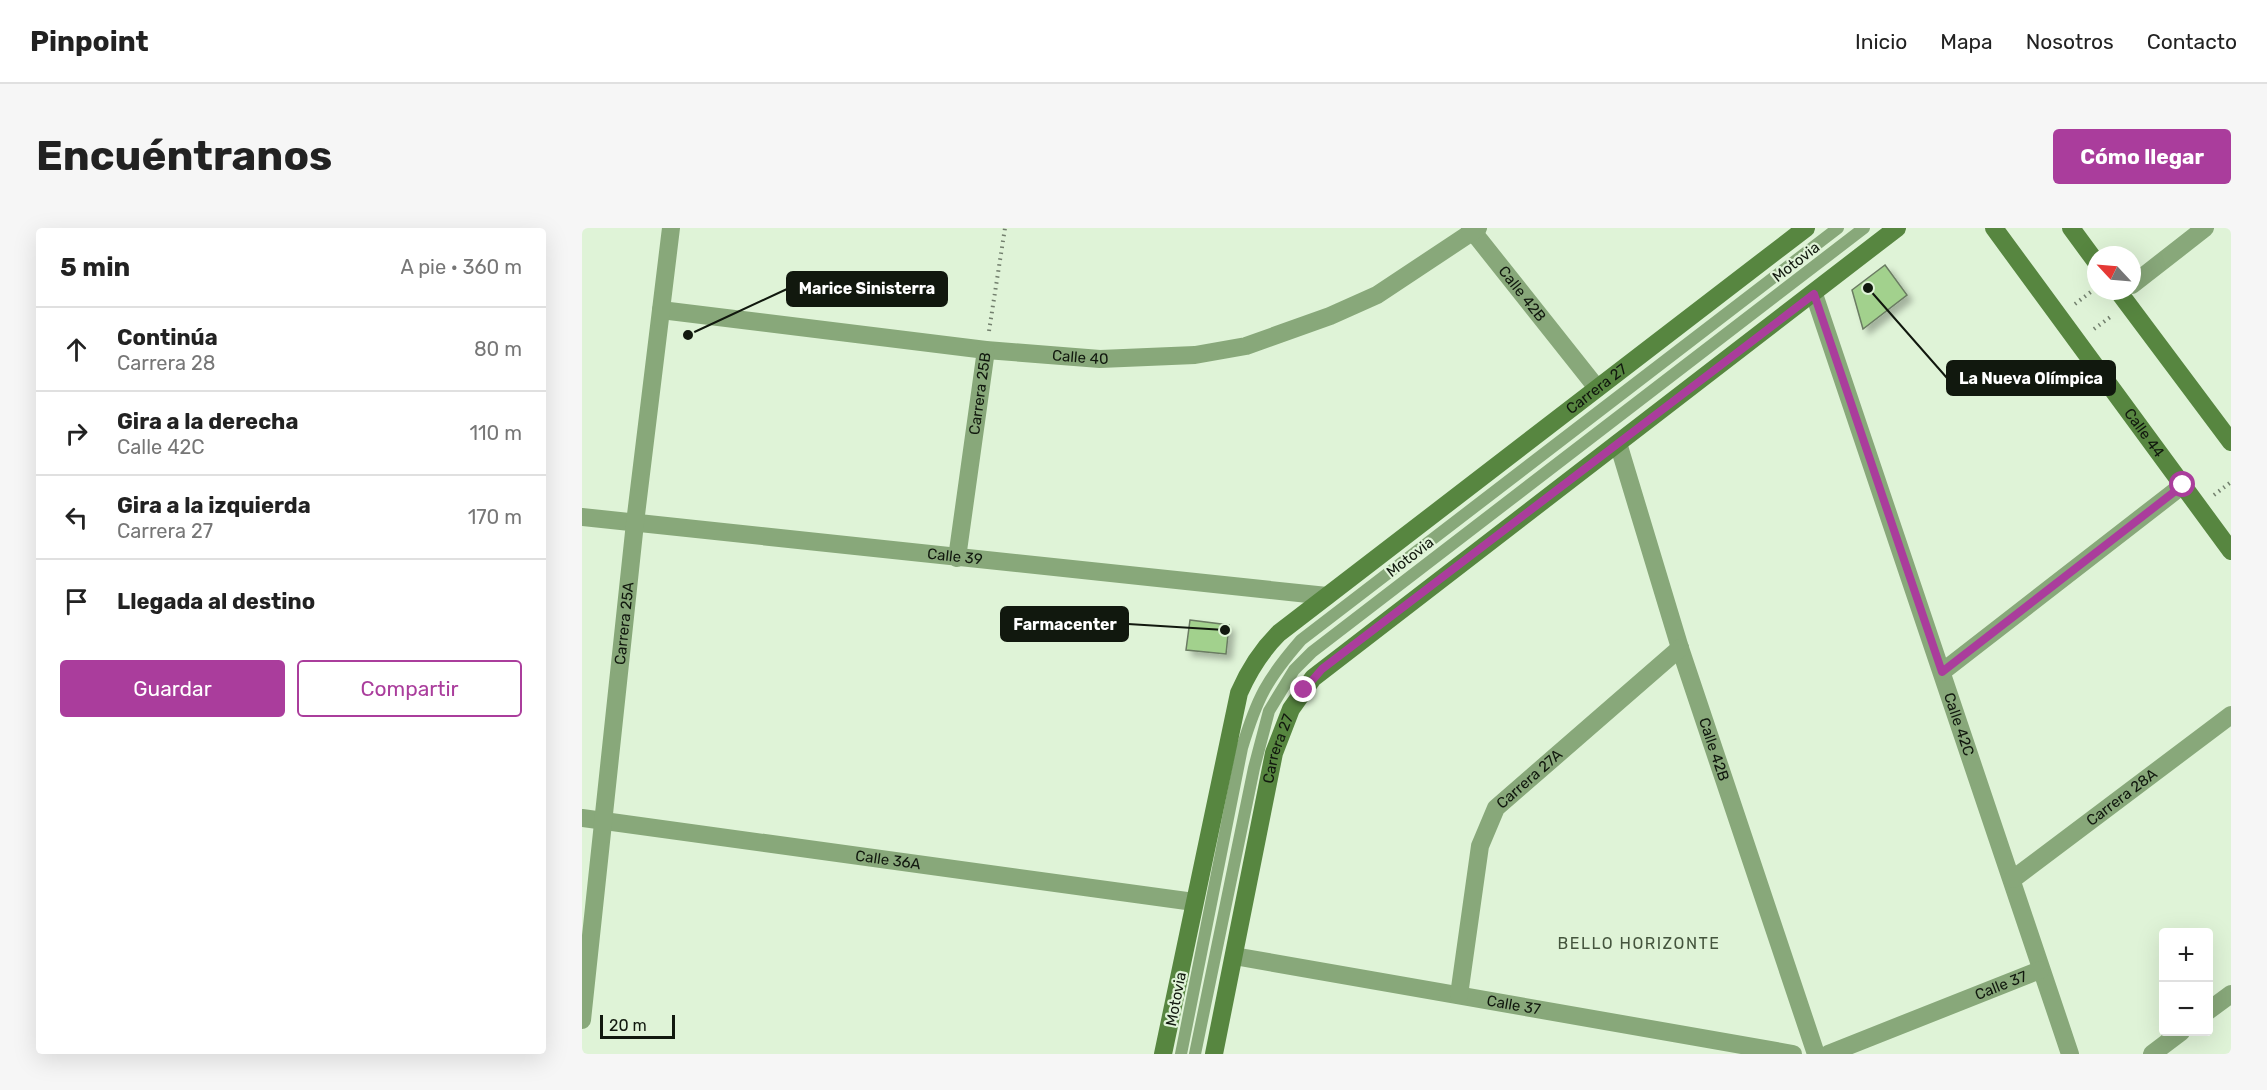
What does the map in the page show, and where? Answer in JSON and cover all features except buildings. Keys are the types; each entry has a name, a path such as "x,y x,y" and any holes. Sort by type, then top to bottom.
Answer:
{"street":[{"name":"Carrera 25A","path":"582,1020 635,523 671,228"},
{"name":"Carrera 27","path":"1163,1054 1234,715 1245,680 1273,639 1806,228"},
{"name":"Carrera 27","path":"1214,1054 1274,753 1291,709 1304,690 1322,669 1814,294 1897,228"},
{"name":"Calle 44","path":"1994,228 2231,551"},
{"path":"2071,228 2087,250"},
{"path":"2141,279 2205,228"},
{"name":"Calle 40","path":"661,310 986,350 1100,359 1196,355 1246,346 1330,316 1377,295 1474,229"},
{"name":"Calle 42B","path":"1474,229 1596,388"},
{"name":"Calle 42C","path":"1814,294 2013,879 2040,970 2070,1054"},
{"path":"2129,300 2231,442"},
{"name":"Carrera 25B","path":"957,558 986,350"},
{"name":"Calle 42B","path":"1618,443 1680,648 1816,1054"},
{"path":"1942,672 2183,485"},
{"name":"Calle 39","path":"582,517 1328,596"},
{"name":"Carrera 27A","path":"1459,995 1480,846 1496,808 1680,648"},
{"name":"Carrera 28A","path":"2013,879 2231,715"},
{"name":"Calle 36A","path":"582,818 1194,902"},
{"name":"Calle 37","path":"1234,956 1793,1054"},
{"name":"Calle 37","path":"1828,1054 2040,970"},
{"path":"2213,1007 2231,994"},
{"path":"2152,1054 2176,1036"}],"lane":[{"name":"Motovia","path":"1181,1054 1242,748 1254,706 1274,671 1301,640 1838,228"},
{"name":"Motovia","path":"1195,1054 1254,768 1269,711 1294,670 1312,652 1864,228"}],"path":[{"name":"Carrera 25B","path":"986,350 1005,228"},
{"path":"2077,341 2117,300"}],"place":[{"name":"La Nueva Olímpica","path":"1868,288"},
{"name":"Marice Sinisterra","path":"688,335"},
{"name":"Farmacenter","path":"1225,630"}],"district":[{"name":"BELLO HORIZONTE","path":"1639,943"}],"route":[{"path":"1304,690 1322,669 1814,294 1942,672 2183,485"}]}
